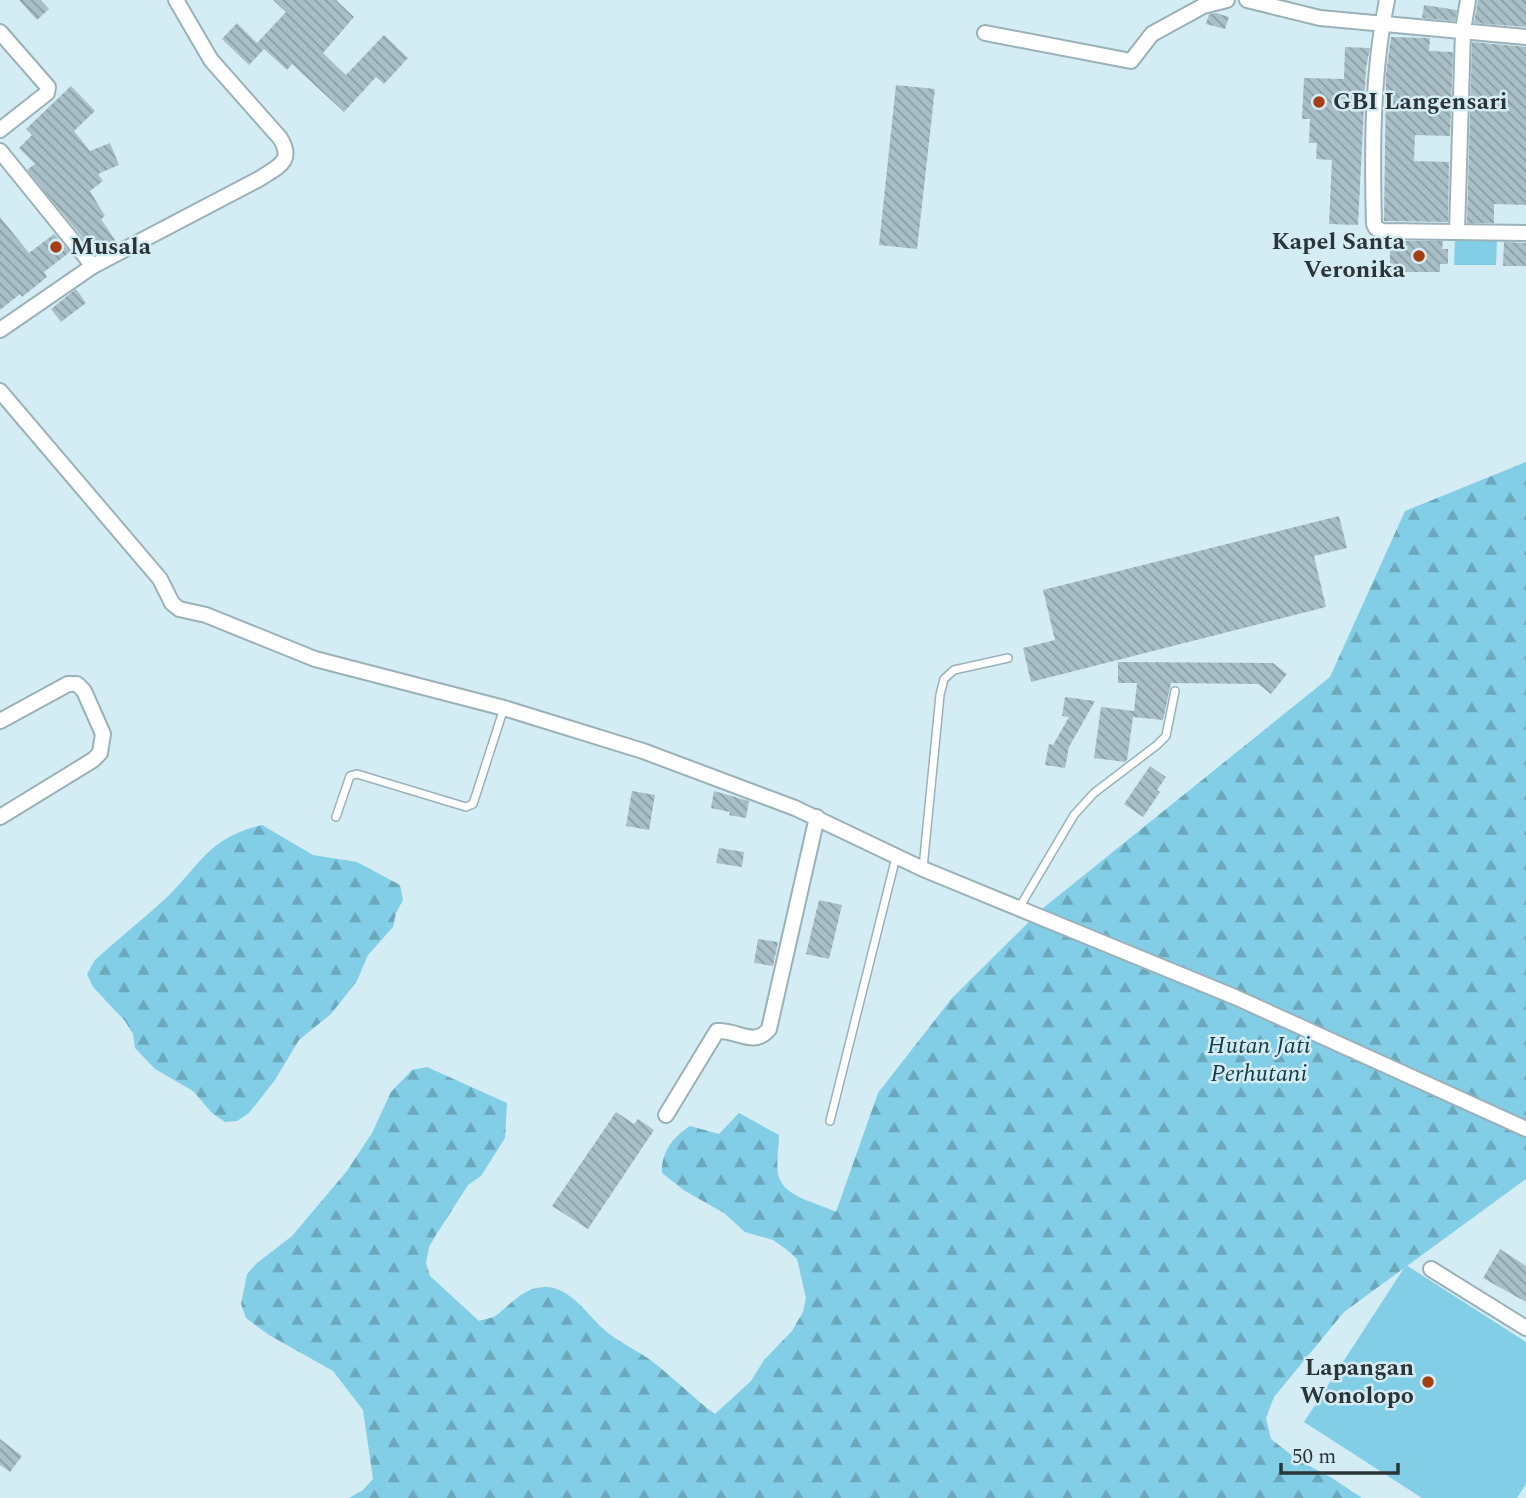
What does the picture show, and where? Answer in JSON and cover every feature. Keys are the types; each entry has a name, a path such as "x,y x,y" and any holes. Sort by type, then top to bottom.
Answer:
{"street":[{"path":"0,330 93,267 259,179 286,159 286,148 281,138 211,60 176,0"},
{"path":"985,33 1131,61 1152,34 1203,6 1227,0"},
{"path":"1247,0 1320,18 1526,37"},
{"path":"1387,0 1378,54 1372,176 1376,228 1382,231 1526,233"},
{"path":"1457,232 1463,30 1468,0"},
{"path":"0,32 47,83 48,89 47,93 0,130"},
{"path":"0,55 12,45"},
{"path":"0,151 93,267"},
{"path":"0,391 160,579 174,607 206,615 315,659 504,708 643,751 817,817 923,869 1235,997 1526,1129"},
{"path":"0,720 68,684 77,684 84,691 96,716 103,734 103,745 93,760 0,817"},
{"path":"666,1115 717,1031 724,1030 754,1039 763,1036 769,1029 817,817"},
{"path":"1432,1269 1526,1328"}],"lane":[{"path":"923,869 940,695 944,679 954,670 1008,658"},
{"path":"1019,908 1074,815 1094,793 1166,736 1175,691"},
{"path":"336,817 346,782 350,776 357,774 466,807 473,804 504,708"},
{"path":"830,1121 896,857"}],"green space":[{"path":"1455,240 1497,240 1496,265 1454,265"},
{"name":"Hutan Jati Perhutani","path":"1526,462 1526,1179 1344,1312 1274,1397 1266,1418 1271,1439 1298,1460 1362,1498 349,1498 363,1490 373,1479 363,1410 333,1371 269,1335 246,1318 241,1304 247,1274 292,1236 347,1171 372,1133 391,1092 412,1070 427,1067 507,1103 505,1138 481,1176 468,1185 429,1247 426,1263 430,1276 479,1321 495,1316 530,1290 545,1287 564,1292 580,1304 608,1333 649,1359 715,1414 751,1381 764,1360 792,1331 803,1312 806,1298 797,1259 786,1249 773,1240 745,1232 724,1213 685,1191 662,1173 666,1152 673,1140 690,1126 719,1134 739,1113 779,1135 778,1174 786,1188 793,1194 836,1212 878,1093 952,998 1042,909 1330,677 1405,511"},
{"path":"262,825 313,855 357,862 400,885 403,900 393,927 368,955 357,981 331,1014 299,1040 275,1080 249,1113 237,1121 225,1122 212,1113 193,1091 155,1069 135,1048 133,1034 125,1021 93,987 87,974 95,960 165,899 206,854 229,837"},
{"name":"Lapangan Wonolopo","path":"1406,1265 1526,1342 1526,1484 1517,1498 1422,1498 1304,1422"}],"building":[{"path":"19,0 41,0 49,9 37,20"},
{"path":"273,0 336,0 354,17 323,53 346,75 384,35 408,58 384,84 376,77 344,112 292,64 287,70 264,49 249,65 222,39 237,23 257,43 286,12"},
{"path":"1478,0 1526,0 1526,27 1474,23"},
{"path":"1424,5 1457,10 1455,21 1422,18"},
{"path":"1209,14 1229,17 1225,29 1206,24"},
{"path":"1391,37 1430,38 1429,51 1453,52 1450,136 1415,135 1414,161 1449,162 1448,222 1384,221 1386,74"},
{"path":"1472,42 1526,47 1526,205 1494,204 1494,223 1467,223"},
{"path":"1345,47 1370,48 1366,68 1358,225 1329,224 1332,160 1316,159 1317,143 1309,143 1310,119 1302,119 1304,78 1344,79"},
{"path":"896,85 935,89 917,249 879,245"},
{"path":"71,86 95,111 74,131 90,151 110,143 119,165 98,174 103,181 90,191 105,216 101,219 117,243 96,254 27,170 35,164 19,148 32,135 26,129"},
{"path":"0,217 29,253 54,234 70,252 44,272 47,277 0,310"},
{"name":"Kapel Santa Veronika","path":"1390,241 1443,241 1442,249 1448,249 1448,264 1440,264 1440,272 1390,272"},
{"path":"1504,242 1526,243 1526,266 1503,266"},
{"path":"76,289 86,303 61,322 51,309"},
{"path":"1339,516 1347,548 1314,556 1326,607 1031,682 1023,648 1055,640 1043,590"},
{"path":"1118,662 1273,663 1287,674 1271,694 1258,684 1171,683 1163,720 1133,717 1125,762 1094,758 1101,707 1134,711 1137,683 1118,683"},
{"path":"1065,697 1095,701 1069,747 1065,768 1045,765 1049,744 1053,745 1069,717 1062,716"},
{"path":"1150,766 1166,777 1157,790 1160,792 1143,817 1124,804"},
{"path":"632,791 655,795 649,830 626,826"},
{"path":"714,791 749,801 746,818 711,808"},
{"path":"719,848 744,852 742,867 716,863"},
{"path":"819,900 842,905 829,959 806,954"},
{"path":"758,939 778,942 773,966 754,963"},
{"path":"616,1112 634,1124 638,1119 654,1130 588,1229 552,1206"},
{"path":"1500,1249 1526,1266 1526,1302 1483,1278"},
{"path":"0,1439 22,1456 10,1472 0,1465"}],"place":[{"name":"GBI Langensari","path":"1319,102"},
{"name":"Musala","path":"56,247"},
{"name":"Kapel Santa Veronika","path":"1419,256"},
{"name":"Lapangan Wonolopo","path":"1428,1382"}]}
